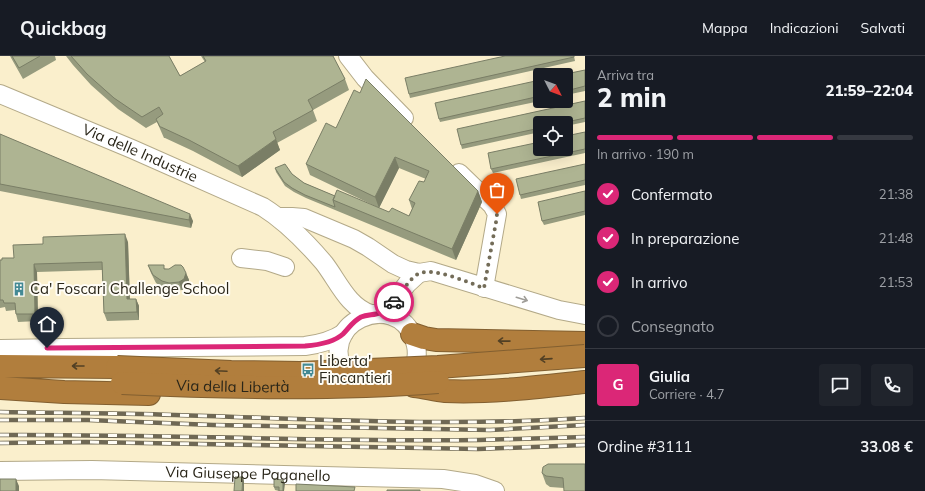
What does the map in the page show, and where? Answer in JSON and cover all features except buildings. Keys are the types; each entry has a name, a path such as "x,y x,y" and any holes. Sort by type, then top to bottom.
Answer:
{"highway":[{"path":"407,328 424,338 436,340 585,343"},
{"name":"Via della Libertà","path":"0,381 55,380 119,375 231,372 300,373 438,367 585,356"},
{"name":"Via della Libertà","path":"0,366 119,375 233,388 353,387 585,370"},
{"path":"0,388 64,392 235,395 303,394 333,388 348,376"},
{"path":"398,387 406,385 443,391 474,392 585,382"}],"street":[{"path":"348,56 365,78 414,128"},
{"name":"Via delle Industrie","path":"0,94 132,149 263,207 279,216 304,240 325,265 355,307 362,312 374,314"},
{"path":"448,161 492,205 497,214 484,288"},
{"name":"Via delle Industrie","path":"279,216 304,218 354,239 393,264 406,270 419,273 431,271 559,310 585,315"},
{"path":"241,258 267,261 285,267"},
{"path":"0,349 70,347 305,346 321,344 334,340 361,317 385,310 398,298 406,284 419,273"},
{"path":"348,298 350,307 346,330 338,349 339,359 348,376"},
{"path":"305,346 320,350 331,356 348,376 365,390 376,392 387,391 398,387 407,380 414,369 417,351 416,345 397,313 398,298"},
{"path":"374,314 383,314 395,317 407,328"},
{"name":"Via Giuseppe Paganello","path":"0,470 92,470 443,478 475,484 495,491"}],"railway":[{"path":"0,412 153,414 431,422 534,421 585,418"},
{"path":"0,420 88,420 213,425 490,430 585,425"},
{"path":"0,435 419,440 585,437"},
{"path":"0,443 86,442 478,449 585,445"}],"way so far":[{"path":"394,302 406,284 419,273 431,271 484,288 497,214"}],"place":[{"name":"Ca' Foscari Challenge School","path":"19,289"},
{"name":"Liberta' Fincantieri","path":"308,370"}],"route":[{"path":"47,348 268,347 321,344 334,340 344,333 353,322 361,317 377,314 385,310 394,302"}]}
